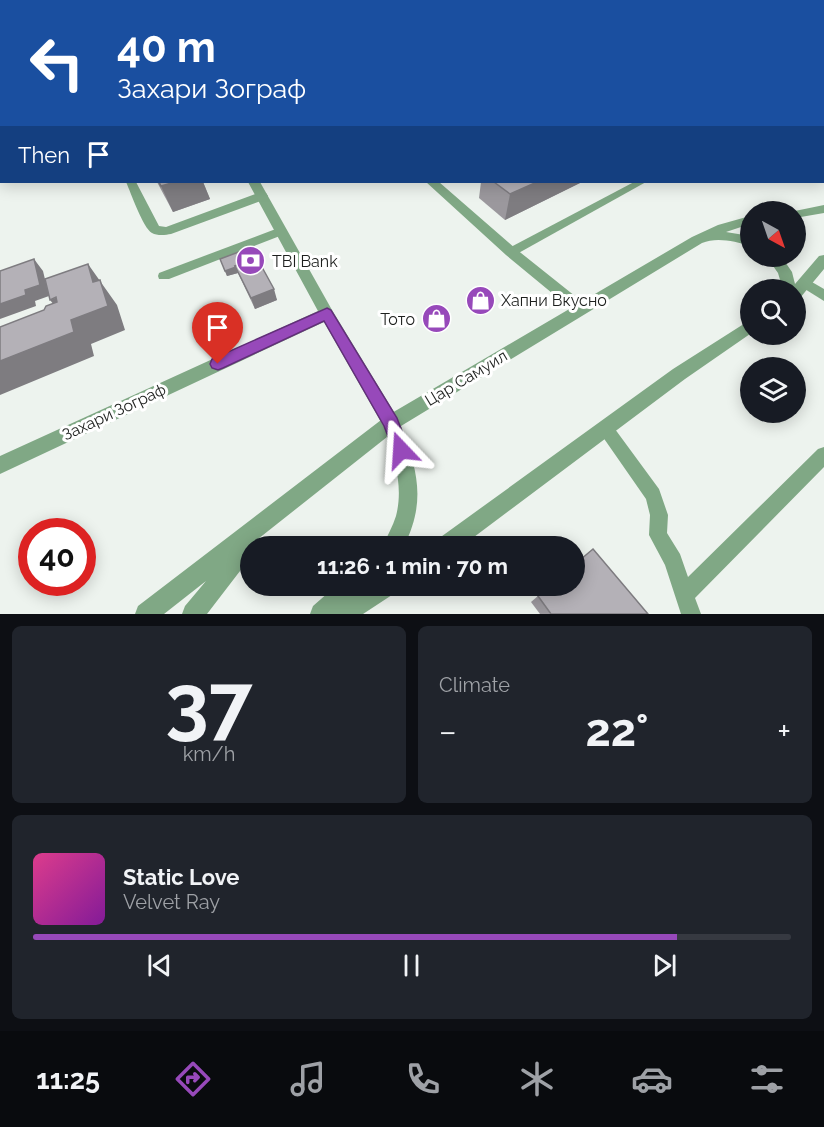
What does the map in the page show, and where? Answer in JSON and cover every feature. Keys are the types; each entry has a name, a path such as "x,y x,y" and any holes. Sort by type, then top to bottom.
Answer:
{"street":[{"path":"255,183 327,314 392,423 409,474 410,494 398,536"},
{"path":"433,183 511,252 580,308"},
{"path":"806,212 824,209"},
{"name":"Цар Самуил","path":"146,614 392,423 580,308 697,240 740,223"},
{"path":"697,240 725,235 740,239"},
{"path":"806,281 824,260"},
{"name":"Захари Зограф","path":"0,465 327,314"},
{"path":"459,536 606,430 679,374 740,333"},
{"path":"193,614 266,522"},
{"path":"321,614 341,596"},
{"path":"343,614 370,596"}],"lane":[{"path":"131,183 156,230 167,231 262,196"},
{"path":"511,252 639,183"},
{"path":"164,276 281,231"},
{"path":"806,290 824,296"},
{"path":"606,430 653,495 659,515 658,535 673,561 691,614"},
{"path":"685,594 824,455"}],"building":[{"path":"495,183 535,183 510,194"},
{"path":"252,247 258,259 225,271 220,259"},
{"path":"257,258 274,289 251,298 235,266"},
{"path":"34,259 40,285 25,290 26,295 0,304 0,271"},
{"path":"88,264 93,282 100,280 108,306 71,320 74,332 0,361 0,327 44,310 46,306 57,302 56,297 50,300 45,279"},
{"path":"593,549 648,614 551,614 538,596 585,596 585,556"}],"place":[{"name":"TBI Bank","path":"251,261"},
{"name":"Хапни Вкусно","path":"480,300"},
{"name":"Тото","path":"436,319"}],"route":[{"path":"218,364 327,314 392,423 401,450"}]}
